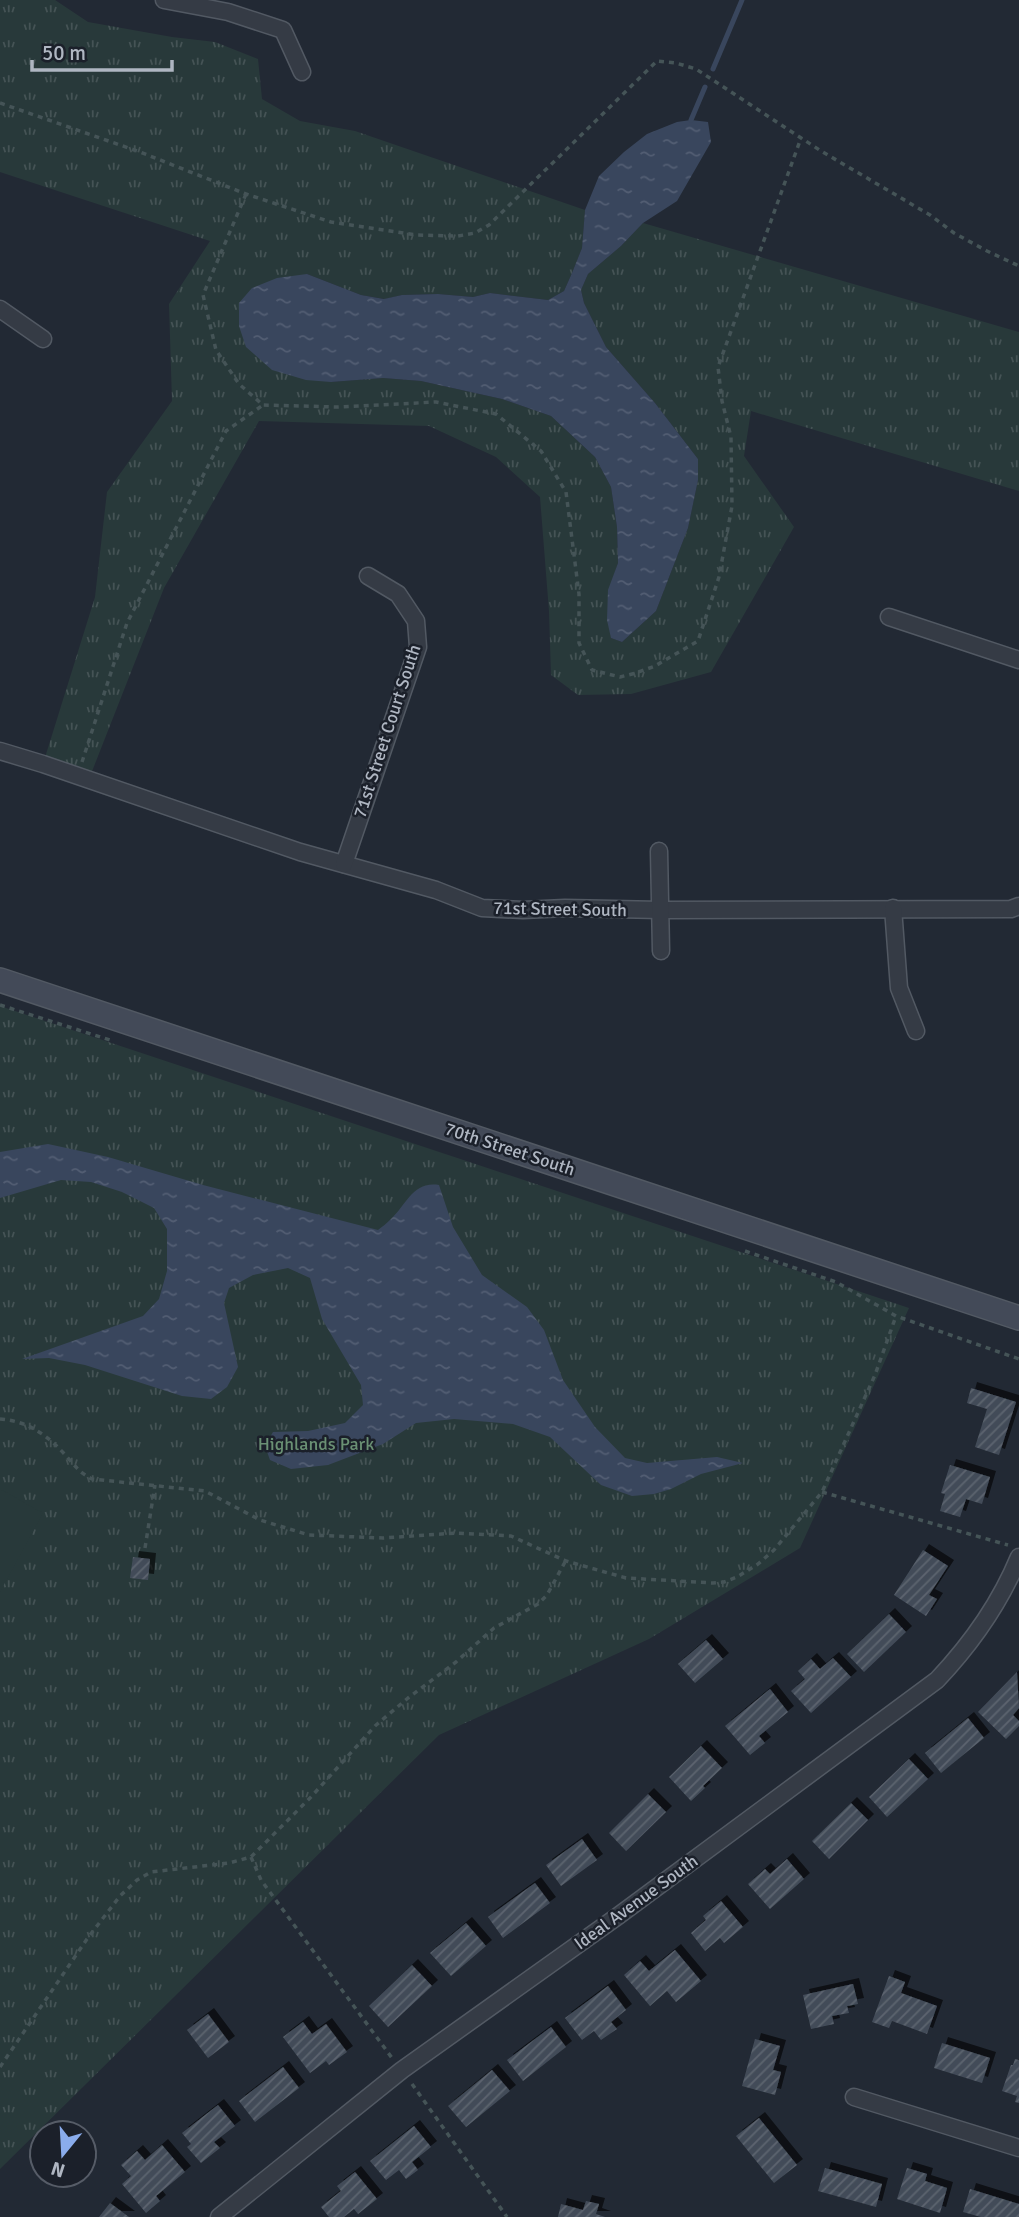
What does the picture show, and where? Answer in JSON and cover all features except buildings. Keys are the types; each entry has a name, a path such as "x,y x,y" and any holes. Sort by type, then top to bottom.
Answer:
{"main road":[{"name":"70th Street South","path":"0,980 1019,1318"}],"street":[{"path":"164,0 228,12 283,30 302,72"},
{"path":"0,309 43,339"},
{"name":"71st Street Court South","path":"344,864 418,648 416,621 398,594 368,576"},
{"path":"889,617 1019,660"},
{"name":"71st Street South","path":"0,751 300,852 436,890 482,908 1011,909 1019,906"},
{"path":"659,851 661,950"},
{"path":"893,908 899,988 916,1031"},
{"name":"Ideal Avenue South","path":"219,2217 402,2070 618,1916 937,1680 961,1656 982,1626 1007,1586 1019,1557"},
{"path":"854,2097 1019,2148"}],"path":[{"path":"0,103 140,152 246,194 331,222 377,231 458,236 475,233 489,225 657,61 676,63 696,69 801,138 930,215 954,233 1019,265"},
{"path":"78,776 127,623 226,431 263,405 337,407 436,402 496,414 541,451 566,492 579,594 579,643 592,670 621,677 655,666 698,640 719,577 732,506 731,438 722,401 718,367 801,138"},
{"path":"246,194 203,295 216,350 239,384 263,405"},
{"path":"0,1004 115,1042"},
{"path":"742,1250 836,1282 896,1316 1019,1359"},
{"path":"0,1419 23,1423 43,1434 82,1474 92,1479 205,1491 260,1520 309,1535 371,1538 456,1533 510,1536 566,1561 626,1578 724,1582 758,1564 774,1550 822,1492 875,1375 896,1316"},
{"path":"145,1548 155,1485"},
{"path":"822,1492 1019,1548"},
{"path":"0,2067 87,1939 120,1896 137,1880 151,1872 229,1863 251,1857 376,1726 494,1628 538,1604 547,1595 566,1561"},
{"path":"251,1857 261,1880 507,2217"}],"green space":[{"path":"0,0 55,0 88,22 215,42 258,59 262,99 300,121 355,131 585,210 582,248 572,273 564,291 548,300 490,293 473,297 402,295 385,299 361,295 307,274 331,382 383,378 421,381 502,399 551,416 595,457 611,487 617,527 618,563 609,590 611,638 622,642 656,611 688,528 698,480 698,459 655,403 606,347 584,303 581,290 588,274 643,223 1019,332 1019,491 751,411 744,456 794,527 711,672 631,694 578,695 551,675 540,497 496,457 429,426 259,421 164,588 89,779 43,764 95,597 107,492 172,401 169,304 210,241 0,172"},
{"name":"Highlands Park","path":"0,1006 909,1308 800,1548 649,1639 439,1735 51,2119 28,2119 28,2141 0,2169"},
{"path":"0,1489 43,1513 0,1592"}],"water":[{"path":"677,122 708,122 711,142 677,201 643,223 588,274 581,290 584,303 606,347 655,403 698,459 698,480 688,528 656,611 622,642 611,638 607,620 608,590 618,563 617,527 611,487 595,457 551,416 502,399 421,381 383,378 331,382 306,380 272,370 246,347 239,326 239,303 252,288 277,278 307,274 361,295 384,299 402,295 438,294 473,297 490,293 548,300 564,291 572,273 582,248 585,210 599,176 647,134"},
{"path":"48,1144 108,1157 203,1185 378,1230 417,1190 439,1185 453,1227 482,1275 527,1307 544,1330 563,1380 595,1427 625,1458 647,1463 717,1457 743,1463 701,1474 671,1489 632,1496 601,1485 550,1437 513,1424 454,1419 416,1423 383,1444 328,1465 291,1469 270,1460 265,1446 273,1432 308,1431 345,1423 363,1405 361,1385 322,1319 310,1278 288,1268 253,1275 229,1288 224,1303 238,1367 227,1387 211,1399 182,1396 85,1365 49,1358 22,1359 143,1316 159,1299 167,1271 167,1229 154,1208 122,1192 91,1182 61,1180 0,1198 0,1152"}],"waterway":[{"path":"713,69 742,0"},
{"path":"691,120 705,87"}]}
